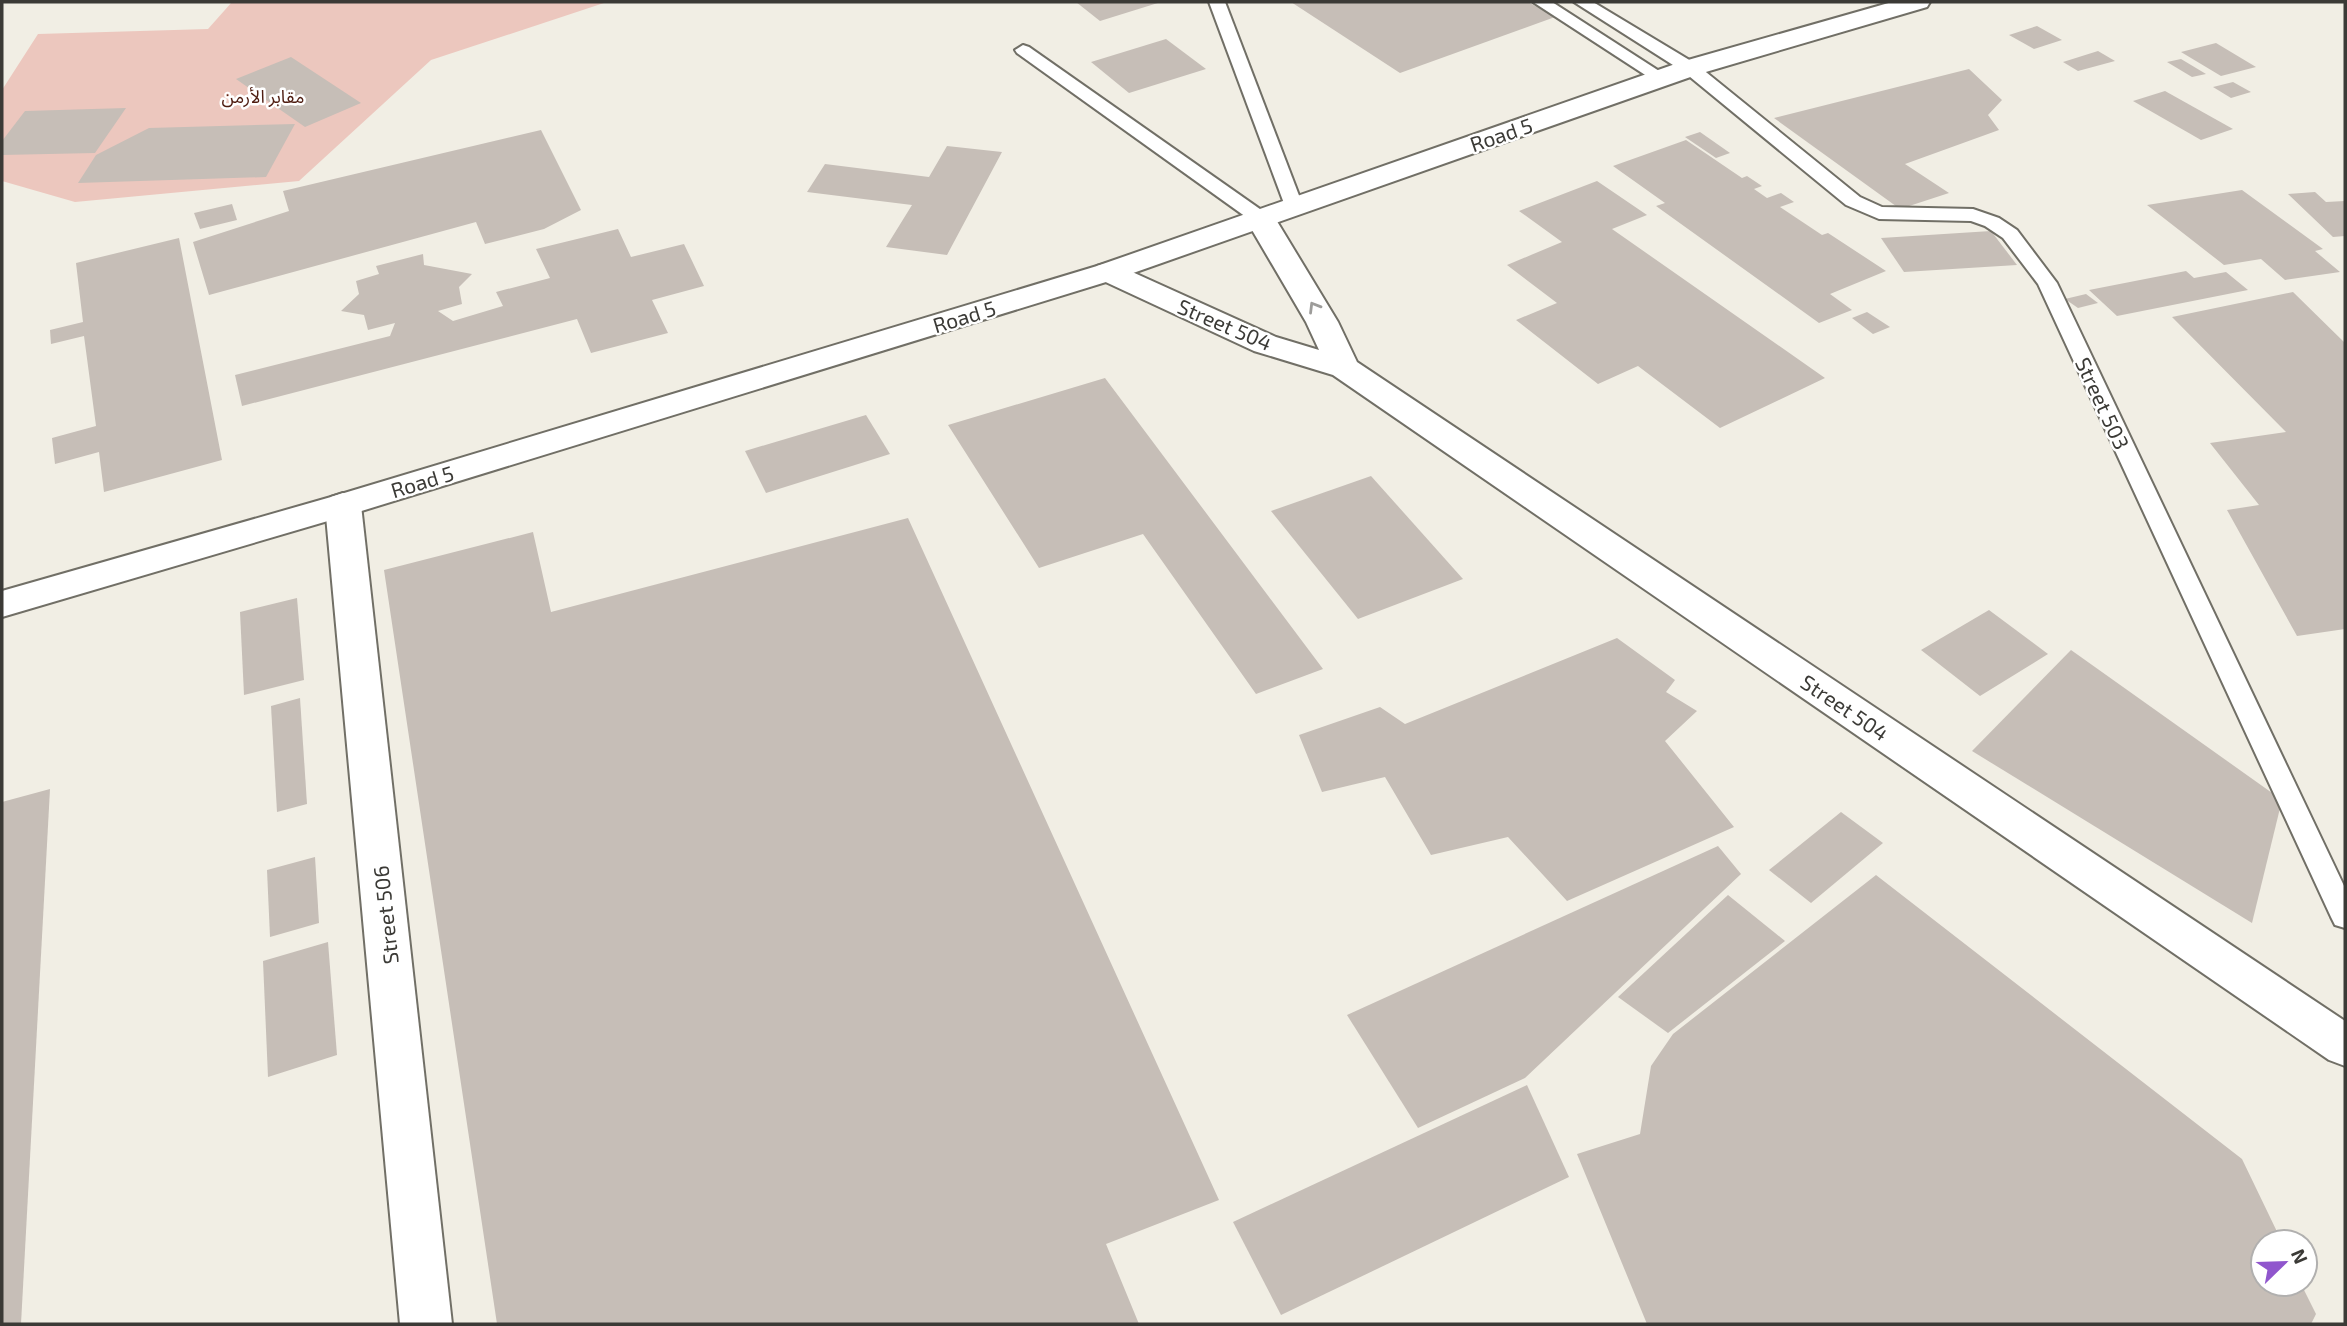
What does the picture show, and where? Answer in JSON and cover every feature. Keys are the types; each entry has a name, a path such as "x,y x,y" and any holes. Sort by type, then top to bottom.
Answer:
{"street":[{"name":"Road 5","path":"2,604 343,505 1108,272 1676,73 1918,2"},
{"path":"1260,218 1322,322 1344,368"},
{"name":"Street 504","path":"1108,272 1265,344 1344,368 2345,1046"},
{"name":"Street 506","path":"343,505 426,1324"}],"lane":[{"path":"1217,2 1294,206"},
{"path":"1541,2 1676,73"},
{"path":"1582,2 1676,73"},
{"path":"1023,50 1194,174 1260,218"},
{"name":"Street 503","path":"1676,73 1860,204 1879,213 1973,215 1992,222 2010,234 2047,284 2345,917"}],"green space":[{"name":"مقابر الأرمن","path":"232,2 607,2 431,60 299,181 75,202 2,181 2,90 38,34 208,29"}],"building":[{"path":"1076,2 1161,2 1100,21"},
{"path":"1291,2 1528,2 1555,17 1400,73"},
{"path":"2037,26 2062,40 2034,49 2009,35"},
{"path":"1166,39 1206,69 1129,93 1091,62"},
{"path":"2216,43 2256,67 2221,76 2181,52"},
{"path":"2098,51 2115,61 2078,71 2063,62"},
{"path":"291,57 361,103 305,127 236,79"},
{"path":"2181,59 2206,74 2192,77 2167,62"},
{"path":"1969,69 2002,100 1988,115 1999,130 1905,164 1949,193 1900,209 1774,118"},
{"path":"2233,82 2251,92 2231,98 2213,87"},
{"path":"2165,91 2233,129 2201,140 2133,101"},
{"path":"126,108 95,153 2,155 2,141 25,111"},
{"path":"295,124 266,177 78,183 96,155 149,128"},
{"path":"541,130 581,210 544,229 485,244 476,222 209,295 193,242 289,211 283,191"},
{"path":"1700,132 1730,153 1716,158 1685,137"},
{"path":"1686,140 1742,178 1747,176 1762,186 1754,189 1767,198 1781,193 1794,202 1780,207 1822,235 1828,233 1886,271 1830,294 1852,310 1819,323 1656,206 1665,203 1613,166"},
{"path":"947,146 1002,152 947,255 886,247 912,205 807,192 825,164 929,177"},
{"path":"1597,181 1647,215 1612,229 1825,378 1720,428 1638,366 1598,384 1516,320 1557,303 1507,265 1562,242 1519,211"},
{"path":"2242,190 2323,249 2315,251 2340,272 2285,280 2261,259 2224,265 2147,205"},
{"path":"2315,192 2326,202 2345,201 2345,236 2333,237 2288,194"},
{"path":"232,204 237,220 200,229 194,213"},
{"path":"618,229 631,257 684,244 704,286 652,300 668,333 591,353 577,319 242,406 235,375 390,336 395,323 368,330 364,315 341,311 359,294 356,281 379,274 376,266 423,254 424,265 472,274 459,287 462,304 438,311 453,321 503,306 496,292 550,278 536,249"},
{"path":"1991,231 2017,265 1904,272 1881,238"},
{"path":"179,238 222,460 104,492 99,452 55,464 52,438 96,426 84,336 51,344 50,330 83,322 76,263"},
{"path":"2186,271 2194,278 2226,272 2248,290 2117,316 2089,290"},
{"path":"2293,292 2345,343 2345,629 2297,636 2227,510 2259,505 2210,443 2286,432 2172,317"},
{"path":"2086,294 2098,303 2078,308 2065,299"},
{"path":"1867,312 1890,327 1873,334 1852,318"},
{"path":"1105,378 1323,669 1256,694 1143,534 1039,568 948,425"},
{"path":"866,415 890,454 766,493 745,451"},
{"path":"1371,476 1463,579 1358,619 1271,511"},
{"path":"908,518 1219,1200 1106,1244 1139,1324 497,1324 384,570 533,532 551,612"},
{"path":"297,598 304,680 244,695 240,612"},
{"path":"1989,610 2048,654 1980,696 1921,650"},
{"path":"1617,638 1675,680 1666,692 1697,711 1665,741 1734,827 1567,901 1508,837 1431,855 1385,777 1322,792 1299,735 1380,707 1405,724"},
{"path":"2071,650 2282,800 2252,923 1972,751"},
{"path":"300,698 307,804 277,812 271,706"},
{"path":"50,789 21,1324 2,1324 2,802"},
{"path":"1841,812 1883,843 1811,903 1769,870"},
{"path":"1718,846 1741,874 1525,1078 1418,1128 1347,1015"},
{"path":"315,857 319,923 270,937 267,870"},
{"path":"1876,875 2242,1159 2275,1228 2249,1228 2249,1298 2308,1298 2316,1314 2311,1324 1647,1324 1577,1154 1640,1134 1651,1066 1673,1034"},
{"path":"1728,895 1785,941 1668,1033 1618,997"},
{"path":"328,942 337,1055 268,1077 263,961"},
{"path":"1527,1085 1569,1177 1281,1315 1233,1222"}]}
